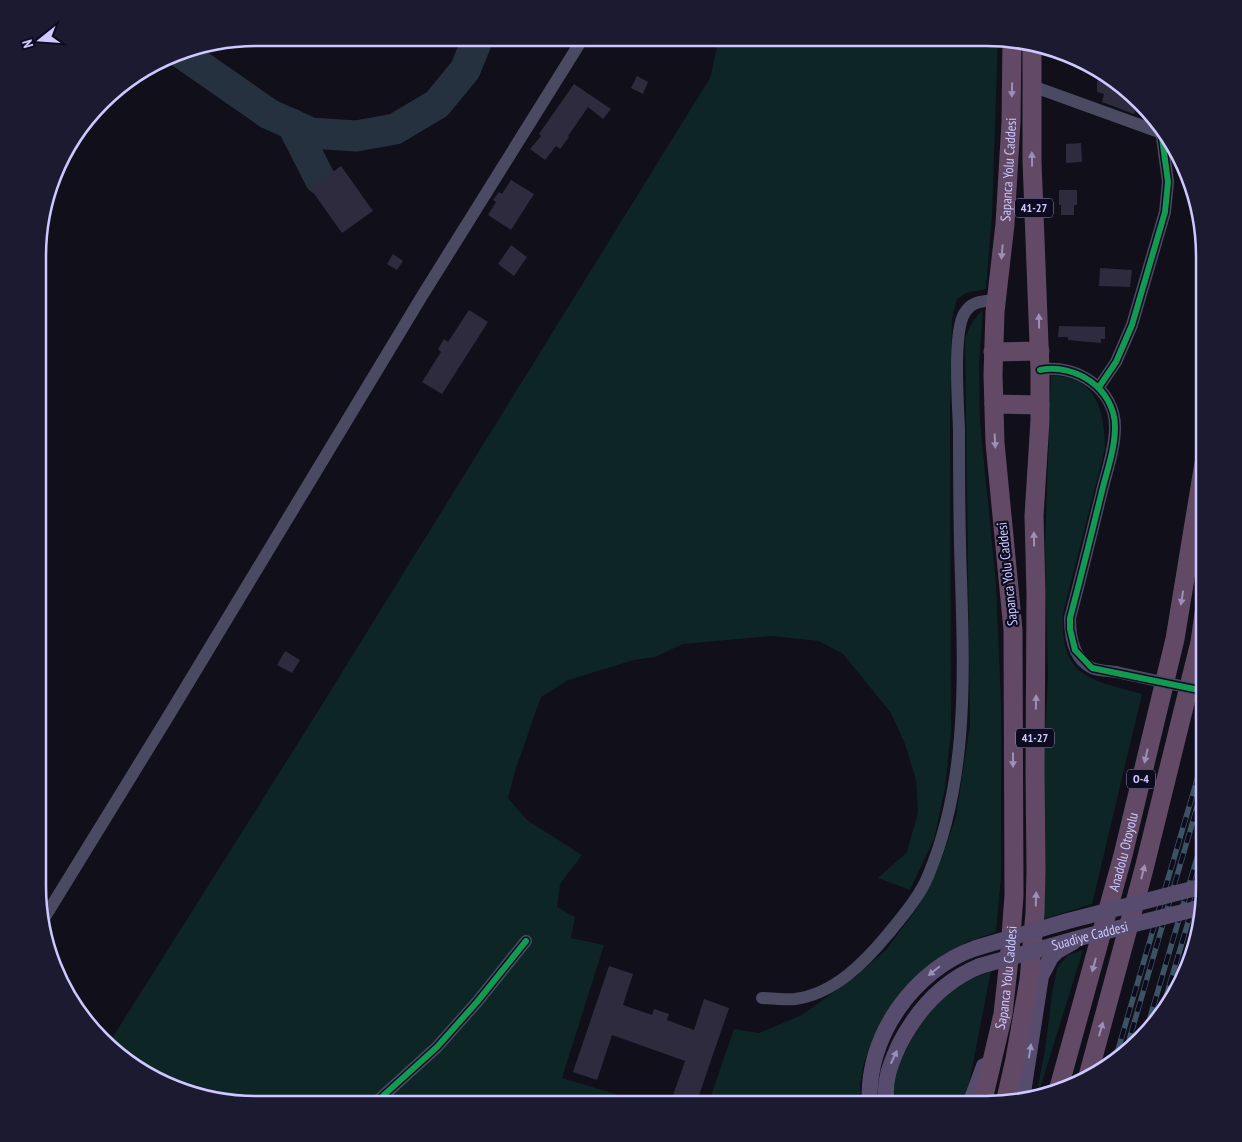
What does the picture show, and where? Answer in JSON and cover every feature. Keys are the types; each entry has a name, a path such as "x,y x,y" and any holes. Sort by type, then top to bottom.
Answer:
{"highway":[{"name":"Sapanca Yolu Caddesi","path":"984,1096 1003,1014 1014,895 1013,630 1011,596 998,486 994,404 996,300 1005,224 1011,122 1012,48"},
{"name":"Sapanca Yolu Caddesi","path":"1007,1094 1024,1010 1035,913 1036,594 1034,516 1040,405 1040,351 1033,204 1032,51"},
{"path":"994,352 1040,351"},
{"path":"994,404 1040,405"},
{"name":"Anadolu Otoyolu","path":"1060,1082 1123,855 1175,639 1196,512"},
{"name":"Anadolu Otoyolu","path":"1090,1068 1144,870 1196,658"}],"main road":[{"name":"Suadiye Caddesi","path":"869,1096 872,1065 889,1025 901,1005 942,964 976,948 1068,921 1196,888"},
{"name":"Suadiye Caddesi","path":"887,1096 886,1082 891,1062 912,1022 936,993 960,975 980,966 1083,937 1194,909"},
{"path":"1023,1093 1041,976 1051,957 1057,951 1083,937"},
{"path":"973,1096 1003,1014"}],"street":[{"path":"48,912 422,296 578,46"},
{"path":"1032,86 1152,129"},
{"path":"1099,387 1116,362 1132,325 1165,212 1168,182 1164,145"},
{"path":"762,998 795,999 815,994 841,981 878,946 903,916 927,878 944,833 956,775 961,721 963,655 959,518 958,359 960,328 964,314 970,305 977,302 996,300"},
{"path":"1040,370 1053,368 1079,375 1099,387 1105,395 1114,416 1114,441 1070,618 1070,629 1075,650 1092,668 1196,689"},
{"path":"383,1096 437,1047 477,1002 526,941"}],"green space":[{"path":"717,46 998,47 992,215 986,289 966,293 957,299 952,318 950,412 951,731 945,788 934,839 910,890 878,878 907,852 918,812 916,780 905,744 891,713 843,654 819,641 772,636 683,644 655,657 634,660 568,680 541,697 515,771 508,798 527,820 582,855 560,884 557,907 575,917 571,938 604,945 562,1078 622,1096 256,1096 202,1089 176,1080 151,1068 112,1038 310,724 710,78"},
{"path":"983,310 979,365 980,422 996,583 1001,703 1001,877 996,932 967,942 944,955 878,1030 864,1063 860,1085 861,1096 711,1096 734,1029 759,1033 802,1015 856,976 886,950 918,907 942,858 956,816 970,726 965,339 972,323"},
{"path":"1051,375 1075,380 1091,391 1100,409 1105,439 1105,449 1063,613 1063,634 1067,651 1073,663 1093,679 1142,694 1092,904 1044,919 1044,750 1048,679 1045,547"},
{"path":"1083,950 1040,1089 1037,1090 1057,968 1068,955"},
{"path":"991,971 970,1079 965,1096 895,1096 894,1082 896,1073 911,1039 938,1002 969,980"}],"building":[{"path":"637,76 648,82 643,94 631,88"},
{"path":"1099,80 1124,98 1136,110 1134,114 1102,102 1104,94 1097,92"},
{"path":"574,84 611,109 603,119 588,107 560,149 556,146 545,160 530,149 541,136 539,134"},
{"path":"1081,143 1082,162 1066,163 1066,144"},
{"path":"341,166 373,211 342,233 310,188"},
{"path":"511,180 534,194 511,230 488,215 496,202 493,200 499,192 502,194"},
{"path":"1059,190 1077,190 1077,205 1074,205 1074,215 1061,215"},
{"path":"511,245 527,257 514,276 498,264"},
{"path":"393,254 403,261 397,270 387,264"},
{"path":"1100,268 1132,270 1130,287 1099,286"},
{"path":"469,310 488,322 442,394 422,382 441,352 438,349 444,339 448,342"},
{"path":"1059,326 1105,327 1105,339 1101,339 1101,343 1068,340 1068,337 1058,337"},
{"path":"285,651 300,660 292,673 277,665"},
{"path":"609,966 633,974 623,1005 652,1015 654,1009 669,1014 667,1020 694,1030 704,999 729,1008 699,1096 673,1096 685,1061 612,1035 597,1080 573,1072"}],"taxiway":[{"path":"188,57 269,114 311,133 356,136 395,129 437,104 465,70 475,46"},
{"path":"292,124 320,179"}],"railway":[{"path":"1118,1049 1196,783"},
{"path":"1130,1038 1196,810"},
{"path":"1151,1016 1196,861"},
{"path":"1168,992 1195,898"}],"cycle path":[{"path":"1099,387 1116,362 1132,325 1165,212 1168,182 1163,144"},
{"path":"1040,370 1054,369 1067,371 1080,375 1091,382 1101,390 1108,401 1113,413 1115,427 1110,461 1070,618 1070,629 1075,650 1092,668 1196,689"},
{"path":"383,1096 437,1047 477,1002 526,941"}]}
